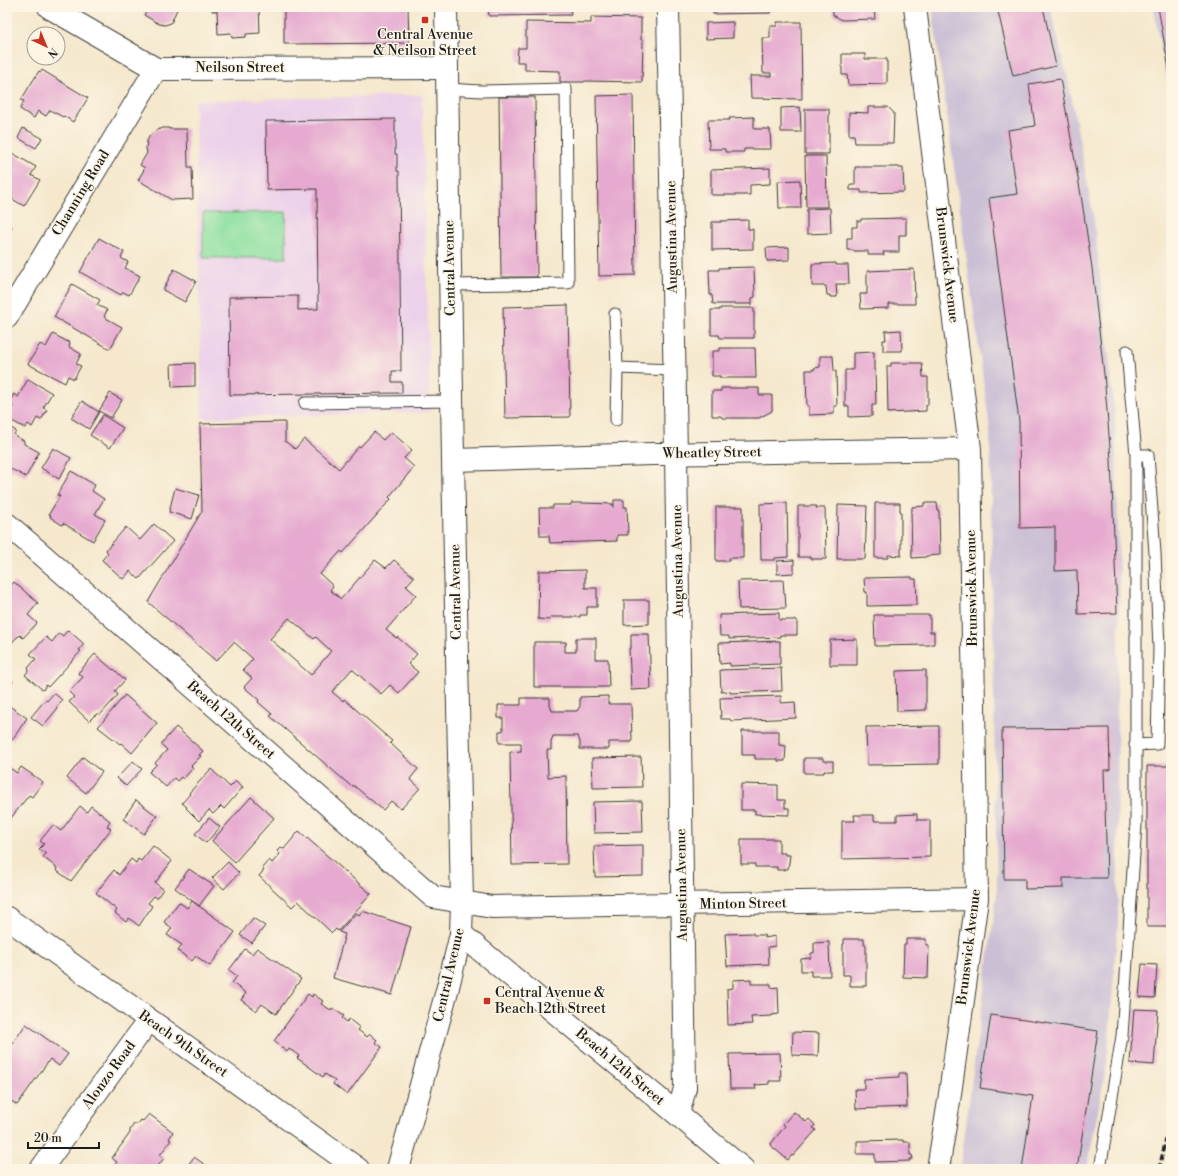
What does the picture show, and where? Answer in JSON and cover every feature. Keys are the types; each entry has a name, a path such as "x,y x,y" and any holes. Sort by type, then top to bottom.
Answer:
{"street":[{"path":"49,7 156,69"},
{"name":"Central Avenue","path":"398,1169 461,934 462,902 446,7"},
{"name":"Augustina Avenue","path":"668,7 675,370 685,1088 678,1115"},
{"name":"Brunswick Avenue","path":"915,7 970,449 977,899 938,1169"},
{"name":"Neilson Street","path":"156,69 446,68"},
{"name":"Channing Road","path":"7,317 156,69"},
{"name":"Wheatley Street","path":"453,460 676,454 970,449"},
{"name":"Beach 12th Street","path":"7,524 433,897 462,902"},
{"name":"Minton Street","path":"462,902 492,907 977,899"},
{"name":"Beach 9th Street","path":"7,918 358,1169"},
{"name":"Beach 12th Street","path":"461,934 743,1169"},
{"name":"Alonzo Road","path":"41,1169 149,1020"}],"lane":[{"path":"447,89 481,91 566,89 568,283 450,285"},
{"path":"616,314 618,368 616,420"},
{"path":"1100,1169 1122,1036 1136,824 1136,455 1127,351"},
{"path":"618,368 675,370"},
{"path":"305,403 452,401"},
{"path":"1136,455 1148,455 1155,553 1159,648 1157,744 1136,745"}],"shaded area":[{"path":"932,7 1050,7 1069,84 1094,220 1115,415 1120,604 1117,675 1118,921 1107,1063 1087,1169 960,1169 997,893 990,429"},
{"path":"1153,7 1171,7 1171,100"},
{"path":"422,95 430,412 202,418 195,101"}],"green space":[{"path":"286,212 286,258 203,258 203,213"}],"building":[{"path":"145,7 178,7 171,23 165,25 159,24 144,15 148,9"},
{"path":"212,7 259,7 260,33 246,34 246,37 232,38 231,33 218,34 217,11 212,11"},
{"path":"284,7 408,7 409,43 284,44"},
{"path":"488,7 570,7 571,15 489,16"},
{"path":"713,7 770,7 770,13 713,14"},
{"path":"833,7 874,7 875,19 842,20 833,15"},
{"path":"997,7 1043,7 1056,66 1013,76"},
{"path":"1158,7 1171,7 1171,75 1170,75"},
{"path":"591,17 641,18 641,40 643,40 642,82 560,82 560,71 525,70 525,62 517,62 518,48 526,48 526,22 591,23"},
{"path":"733,22 733,38 706,39 706,23"},
{"path":"777,22 801,22 802,99 751,98 750,76 771,76 771,73 763,73 762,38 770,38 770,26 777,26"},
{"path":"842,54 865,54 865,59 887,59 887,84 848,85 847,75 842,75"},
{"path":"42,70 88,98 73,122 50,110 46,116 38,111 34,118 20,109 24,101 21,100 39,71 41,72"},
{"path":"1060,79 1081,195 1092,268 1104,374 1111,460 1117,613 1078,614 1077,570 1055,571 1055,527 1020,528 1019,421 989,198 1017,194 1008,130 1035,126 1029,84"},
{"path":"633,95 635,275 599,276 596,96"},
{"path":"499,97 535,97 537,277 501,277"},
{"path":"800,107 801,132 781,132 781,108"},
{"path":"868,107 888,107 894,113 893,143 855,143 854,135 849,135 849,112 868,113"},
{"path":"805,109 829,109 829,154 805,154"},
{"path":"754,117 754,129 770,129 771,149 744,149 744,152 725,152 725,149 709,149 708,120 730,120 729,118"},
{"path":"395,119 395,154 397,154 397,171 399,171 401,371 392,371 392,382 402,382 402,393 230,395 229,297 298,296 298,310 318,309 317,189 267,190 266,121"},
{"path":"23,128 42,138 36,148 18,138"},
{"path":"163,128 187,129 188,167 192,167 193,199 172,200 138,180 145,168 140,165 147,153 147,141 150,135"},
{"path":"7,150 36,167 31,175 40,180 24,206 7,196"},
{"path":"805,156 826,156 827,207 806,207"},
{"path":"855,167 903,168 904,192 861,193 861,190 850,190 850,185 855,185"},
{"path":"770,168 770,184 750,185 750,195 711,195 711,170"},
{"path":"800,180 801,208 779,208 778,181"},
{"path":"830,208 831,233 807,234 807,209"},
{"path":"906,218 906,235 899,235 899,252 883,252 884,255 868,255 868,251 847,250 847,238 852,238 852,227 857,227 857,221 861,221 861,219"},
{"path":"748,220 748,229 753,229 753,249 712,250 712,222"},
{"path":"7,225 12,227 7,236"},
{"path":"99,238 124,252 121,258 128,262 125,268 140,276 129,295 123,292 121,295 80,272"},
{"path":"789,247 789,260 767,261 766,248"},
{"path":"836,263 836,265 848,265 849,284 836,284 837,297 830,297 830,295 827,295 826,286 812,286 812,264"},
{"path":"754,267 755,297 752,298 752,304 713,304 712,295 710,295 709,270 719,270 719,268"},
{"path":"174,269 196,281 185,302 163,290"},
{"path":"914,269 915,304 889,304 889,308 861,309 860,294 867,294 867,271"},
{"path":"72,284 100,300 97,305 107,310 104,317 122,327 110,349 54,317"},
{"path":"568,305 570,417 505,418 503,307"},
{"path":"720,308 754,308 754,338 720,338 719,335 711,335 711,310 720,310"},
{"path":"901,330 902,351 883,351 883,340 886,340 885,331"},
{"path":"53,334 70,343 69,347 81,354 76,364 81,366 74,379 68,376 65,383 28,364 40,344 46,347"},
{"path":"720,348 755,348 756,378 720,378 720,376 712,376 712,351 720,351"},
{"path":"874,352 876,405 872,405 872,416 849,417 849,406 845,406 845,370 853,370 853,353"},
{"path":"820,356 833,356 834,371 836,371 837,406 834,406 834,414 809,415 809,406 807,406 806,370 814,370 814,368 820,367"},
{"path":"195,363 195,386 172,387 171,364"},
{"path":"891,363 922,363 923,377 928,377 928,405 926,405 926,411 888,413 887,366 891,366"},
{"path":"28,379 52,393 43,408 47,410 41,420 37,418 32,427 28,424 25,428 10,420 13,415 9,413 13,406 9,403 14,394 18,397"},
{"path":"721,388 759,388 759,395 772,395 772,411 759,418 722,418 721,416 712,416 712,391 721,391"},
{"path":"110,393 122,400 111,418 99,411"},
{"path":"82,401 99,412 89,429 71,418"},
{"path":"103,415 123,428 110,448 90,435"},
{"path":"285,422 285,442 295,449 304,439 339,469 359,446 360,447 374,432 383,440 391,432 412,450 404,458 414,467 389,497 391,499 343,553 341,551 320,574 333,586 330,590 341,599 375,560 386,568 394,560 414,577 406,586 416,595 386,630 417,654 408,664 418,672 399,693 390,685 381,694 352,669 332,692 343,701 344,699 392,741 390,743 418,769 410,779 420,788 401,809 391,801 383,810 353,785 352,787 270,716 272,714 244,687 252,678 243,670 253,659 234,642 216,661 148,602 202,511 200,424","holes":["289,618 314,639 316,637 331,651 311,675 270,639"]},
{"path":"7,425 16,431 14,435 24,441 24,444 39,452 26,477 11,469 10,472 7,470"},
{"path":"53,448 71,458 59,479 41,468"},
{"path":"71,471 95,485 92,491 104,499 95,514 105,520 93,541 63,523 62,525 50,517 51,515 49,514 60,496 57,495"},
{"path":"175,488 199,495 192,519 169,512"},
{"path":"614,500 624,500 624,507 627,507 628,535 617,535 617,541 550,543 549,536 540,536 539,508 553,508 553,505 571,505 571,503 613,504 614,507"},
{"path":"787,503 788,557 775,558 775,560 761,560 760,504"},
{"path":"875,503 900,503 901,556 888,555 888,558 875,558"},
{"path":"924,503 937,503 939,511 940,555 912,558 911,511 912,507 924,506"},
{"path":"838,505 867,506 865,559 837,559"},
{"path":"798,506 817,506 816,508 825,508 826,559 798,557"},
{"path":"716,507 743,507 743,558 729,558 729,561 716,561"},
{"path":"154,524 173,541 139,579 130,571 123,579 102,560 108,553 106,550 126,527 140,540"},
{"path":"794,560 794,573 777,574 777,561"},
{"path":"585,570 585,588 597,588 597,607 587,607 587,615 580,615 580,617 550,617 550,620 538,619 539,571"},
{"path":"912,577 912,579 916,579 917,605 867,606 867,592 865,592 864,578"},
{"path":"783,580 786,608 739,609 738,581"},
{"path":"14,582 38,603 28,615 37,623 23,638 20,635 7,648 7,590"},
{"path":"624,600 649,600 649,624 624,625"},
{"path":"779,613 779,620 797,620 797,635 729,639 729,636 720,636 719,615"},
{"path":"874,615 930,615 930,632 934,632 934,644 875,646"},
{"path":"68,630 84,644 79,650 81,651 48,687 46,685 43,690 25,675 29,670 28,668 36,659 30,654 46,637 52,642 59,633 63,636"},
{"path":"631,634 649,634 651,689 631,690 629,648 631,648"},
{"path":"576,638 596,638 596,659 608,659 609,687 534,687 534,642 566,642 565,652 576,652"},
{"path":"857,639 857,665 830,665 830,640"},
{"path":"780,641 780,664 730,666 730,663 720,664 719,643"},
{"path":"95,654 125,680 115,691 118,695 100,715 98,713 89,721 69,702 74,697 69,692 83,677 78,673"},
{"path":"781,668 782,691 721,692 720,670"},
{"path":"926,670 926,710 897,711 896,671"},
{"path":"7,676 13,682 7,688"},
{"path":"54,693 62,700 56,708 57,709 43,726 31,717 45,700 47,701"},
{"path":"125,695 157,723 132,753 121,743 120,744 98,727"},
{"path":"608,696 608,704 631,704 632,742 609,742 609,749 580,749 578,736 553,736 551,750 547,750 548,777 566,776 567,864 512,865 510,752 521,751 521,743 499,743 499,731 503,731 503,718 498,718 498,705 521,705 521,698 550,698 552,711 577,711 580,706 580,697"},
{"path":"781,696 781,703 795,702 796,718 731,721 730,719 721,719 720,698"},
{"path":"8,705 27,718 12,740 7,736"},
{"path":"939,726 939,764 867,765 866,727"},
{"path":"176,727 203,751 199,755 201,756 191,766 193,768 183,779 181,777 177,781 174,778 166,787 149,772 167,750 161,744"},
{"path":"1109,728 1110,770 1104,770 1107,878 1063,878 1063,888 1025,889 1025,879 1004,879 1002,729"},
{"path":"742,731 779,731 779,745 786,746 785,761 778,761 778,759 755,759 755,755 742,755"},
{"path":"83,757 102,772 86,793 67,778"},
{"path":"641,757 642,787 593,788 592,758"},
{"path":"804,758 823,758 823,761 833,761 833,771 824,771 824,773 804,773"},
{"path":"133,761 142,769 126,786 117,778"},
{"path":"7,766 17,773 21,767 43,782 32,797 29,795 7,823"},
{"path":"1147,766 1171,766 1171,927 1147,927"},
{"path":"211,769 230,787 236,781 243,787 224,809 221,806 213,814 209,810 199,821 182,803"},
{"path":"741,784 778,785 778,800 785,800 785,808 789,808 789,815 755,814 755,810 741,810"},
{"path":"251,797 274,818 235,862 212,841"},
{"path":"136,800 157,816 144,834 123,819"},
{"path":"642,801 643,832 594,833 593,802"},
{"path":"80,806 87,812 91,806 110,821 107,826 111,829 71,881 56,870 57,868 43,857 46,854 39,849 44,844 40,841 53,825 61,831"},
{"path":"917,814 917,820 930,820 930,857 842,859 842,821 855,821 854,815 874,815 874,821 897,821 897,815"},
{"path":"209,818 220,827 206,843 195,834"},
{"path":"299,831 371,894 338,931 336,929 332,933 298,901 292,907 259,876 264,870 262,868 269,860 272,863 280,854 277,851 281,847 284,849"},
{"path":"741,839 779,839 779,853 790,855 788,869 777,870 777,867 755,867 755,864 741,864"},
{"path":"643,845 643,876 595,877 594,846"},
{"path":"153,846 172,861 155,883 163,889 157,898 154,896 148,903 152,906 139,926 129,918 126,922 115,913 117,910 96,893 114,870 119,875 131,859 136,863 138,859 141,861"},
{"path":"228,862 239,873 224,889 212,878"},
{"path":"189,869 214,886 199,906 175,888"},
{"path":"192,901 235,932 210,966 196,956 192,961 178,951 182,945 167,935 172,928 164,922 179,902 187,908"},
{"path":"362,911 411,927 392,995 333,978 345,934 339,932 356,913 359,915"},
{"path":"253,918 265,926 252,943 240,935"},
{"path":"753,933 753,935 764,935 765,938 775,936 775,946 768,947 769,964 727,966 725,934"},
{"path":"844,939 864,939 864,945 866,945 866,986 850,986 850,975 843,975"},
{"path":"906,939 926,939 926,945 929,945 928,978 903,977 904,944 906,944"},
{"path":"829,942 830,976 811,976 811,971 801,971 801,959 811,958 811,953 814,953 814,943"},
{"path":"257,948 301,979 276,1014 262,1004 256,1011 241,1000 246,993 232,983 237,976 229,970 245,949 252,954"},
{"path":"1142,964 1157,965 1155,998 1139,997"},
{"path":"751,979 751,984 771,984 771,988 778,987 779,1014 772,1016 751,1017 752,1024 728,1025 727,989 733,988 733,980"},
{"path":"308,994 312,997 313,994 323,1001 321,1004 331,1010 332,1008 344,1016 342,1018 347,1022 349,1019 360,1028 358,1030 367,1037 370,1034 377,1040 375,1042 382,1047 347,1095 333,1084 335,1081 331,1078 325,1074 323,1077 297,1058 299,1056 294,1052 289,1049 287,1052 274,1041"},
{"path":"1134,1009 1158,1010 1154,1065 1130,1063"},
{"path":"991,1015 1098,1031 1077,1169 1022,1169 1033,1096 980,1088"},
{"path":"26,1024 68,1054 59,1066 50,1059 17,1105 7,1098 7,1054 9,1051 8,1050"},
{"path":"793,1032 819,1033 818,1056 792,1055"},
{"path":"780,1053 781,1081 769,1081 769,1084 755,1085 756,1089 730,1089 729,1054"},
{"path":"899,1073 906,1073 907,1107 856,1109 855,1089 864,1089 864,1079 899,1077"},
{"path":"794,1112 806,1122 809,1119 815,1125 813,1128 816,1130 788,1160 770,1145 785,1126 783,1124"},
{"path":"149,1114 173,1132 169,1139 171,1140 160,1155 164,1158 156,1169 112,1169 117,1162 112,1158 130,1133 130,1130 134,1124 138,1124 141,1120 143,1121"},
{"path":"903,1140 903,1142 910,1142 910,1155 912,1155 913,1159 910,1159 910,1161 875,1162 875,1154 857,1154 857,1141"},
{"path":"194,1157 211,1169 185,1169"}],"railway":[{"path":"1159,1169 1171,1116"}],"place":[{"name":"Central Avenue & Neilson Street","path":"425,20"},
{"name":"Central Avenue & Beach 12th Street","path":"487,1001"}]}
